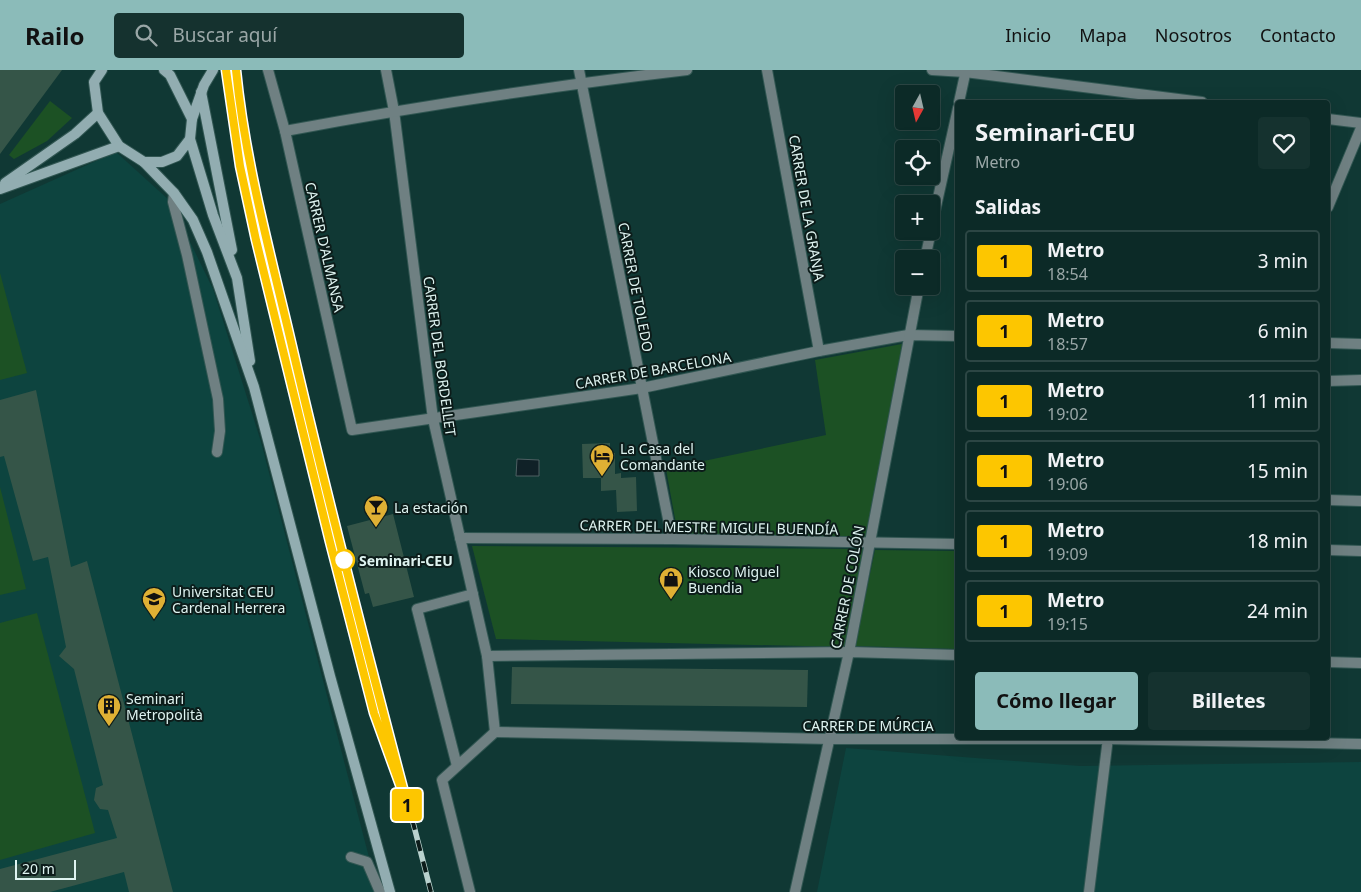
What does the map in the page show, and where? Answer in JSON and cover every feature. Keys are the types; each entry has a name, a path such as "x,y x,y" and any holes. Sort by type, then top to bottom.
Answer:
{"street":[{"path":"92,70 98,113 119,146 144,162 174,193 193,220 207,252 254,387 330,676 390,892"},
{"path":"94,82 102,70"},
{"path":"180,70 167,72 192,119"},
{"path":"213,70 201,92 192,119 190,139 213,215 237,278"},
{"name":"CARRER D'ALMANSA","path":"268,70 285,131 352,430"},
{"name":"CARRER DEL BORDELLET","path":"386,70 394,111 433,420 486,656 495,732"},
{"name":"CARRER DE TOLEDO","path":"579,70 672,539"},
{"path":"285,131 394,111 581,83 687,70"},
{"name":"CARRER DE LA GRANJA","path":"768,70 818,351"},
{"path":"932,70 965,71 1187,100"},
{"path":"959,100 965,71"},
{"path":"201,92 237,278 254,387"},
{"path":"0,188 74,134 98,113"},
{"path":"1330,119 1361,123"},
{"path":"939,195 955,122"},
{"path":"1330,202 1361,128"},
{"path":"144,162 162,162 177,156 190,139"},
{"path":"0,188 119,146"},
{"path":"174,193 173,202 187,255 218,399 220,431 217,452"},
{"name":"CARRER DE COLÓN","path":"795,892 849,652 917,295"},
{"name":"CARRER DE BARCELONA","path":"352,430 433,420 642,388 818,351 908,335 955,336"},
{"path":"1330,343 1361,344"},
{"path":"1330,381 1361,380"},
{"path":"1330,500 1361,501"},
{"name":"CARRER DEL MESTRE MIGUEL BUENDÍA","path":"460,538 672,539 955,544"},
{"path":"1330,550 1361,551"},
{"path":"457,766 417,609 472,594"},
{"path":"486,656 849,652 955,655"},
{"path":"1330,662 1361,663"},
{"path":"470,892 442,780 495,732"},
{"name":"CARRER DE MÚRCIA","path":"495,732 830,739 955,739"},
{"path":"1089,892 1108,740"},
{"name":"CARRER DE MÚRCIA","path":"1192,740 1361,744"},
{"path":"351,858 366,862 380,892"}],"shaded area":[{"name":"Universitat CEU Cardenal Herrera","path":"116,152 170,201 213,289 261,442 378,892 0,892 0,204"},
{"path":"517,459 539,460 539,476 516,476"},
{"path":"846,748 1080,766 1361,762 1361,892 817,892"}],"green space":[{"path":"50,101 72,118 47,141 14,159 9,155"},
{"path":"0,273 27,373 0,380"},
{"path":"902,344 868,540 678,535 666,469 826,435 815,360"},
{"path":"0,487 26,589 0,595"},
{"path":"472,546 864,549 846,647 496,639"},
{"path":"875,550 955,551 955,649 855,646"},
{"path":"37,613 95,833 0,860 0,623"}],"building":[{"path":"0,70 62,70 0,154"},
{"name":"Seminari Metropolità","path":"36,390 71,567 87,561 173,892 129,892 124,872 50,892 0,892 0,869 117,838 108,810 100,809 94,800 96,788 103,785 74,669 59,656 66,647 48,557 33,561 4,456 0,457 0,400"},
{"name":"La Casa del Comandante","path":"610,443 610,453 615,453 615,474 621,473 621,478 636,477 637,511 617,512 616,490 601,491 601,478 583,478 582,444"},
{"path":"393,514 414,597 373,607 369,593 365,594 347,526"},
{"path":"512,667 808,670 807,707 511,704"}],"railway":[{"path":"226,70 241,166 256,240 334,561 374,713 384,741"},
{"path":"236,70 238,96 257,201 313,436 431,892"}],"metro line":[{"name":"1","path":"226,70 240,166 280,342 374,713 408,807 312,436 258,201 238,96 236,70"}],"place":[{"name":"La Casa del Comandante","path":"602,477"},
{"name":"La estación","path":"376,528"},
{"name":"Seminari-CEU","path":"344,560"},
{"name":"Kiosco Miguel Buendia","path":"671,600"},
{"name":"Universitat CEU Cardenal Herrera","path":"154,620"},
{"name":"Seminari Metropolità","path":"109,727"}]}
